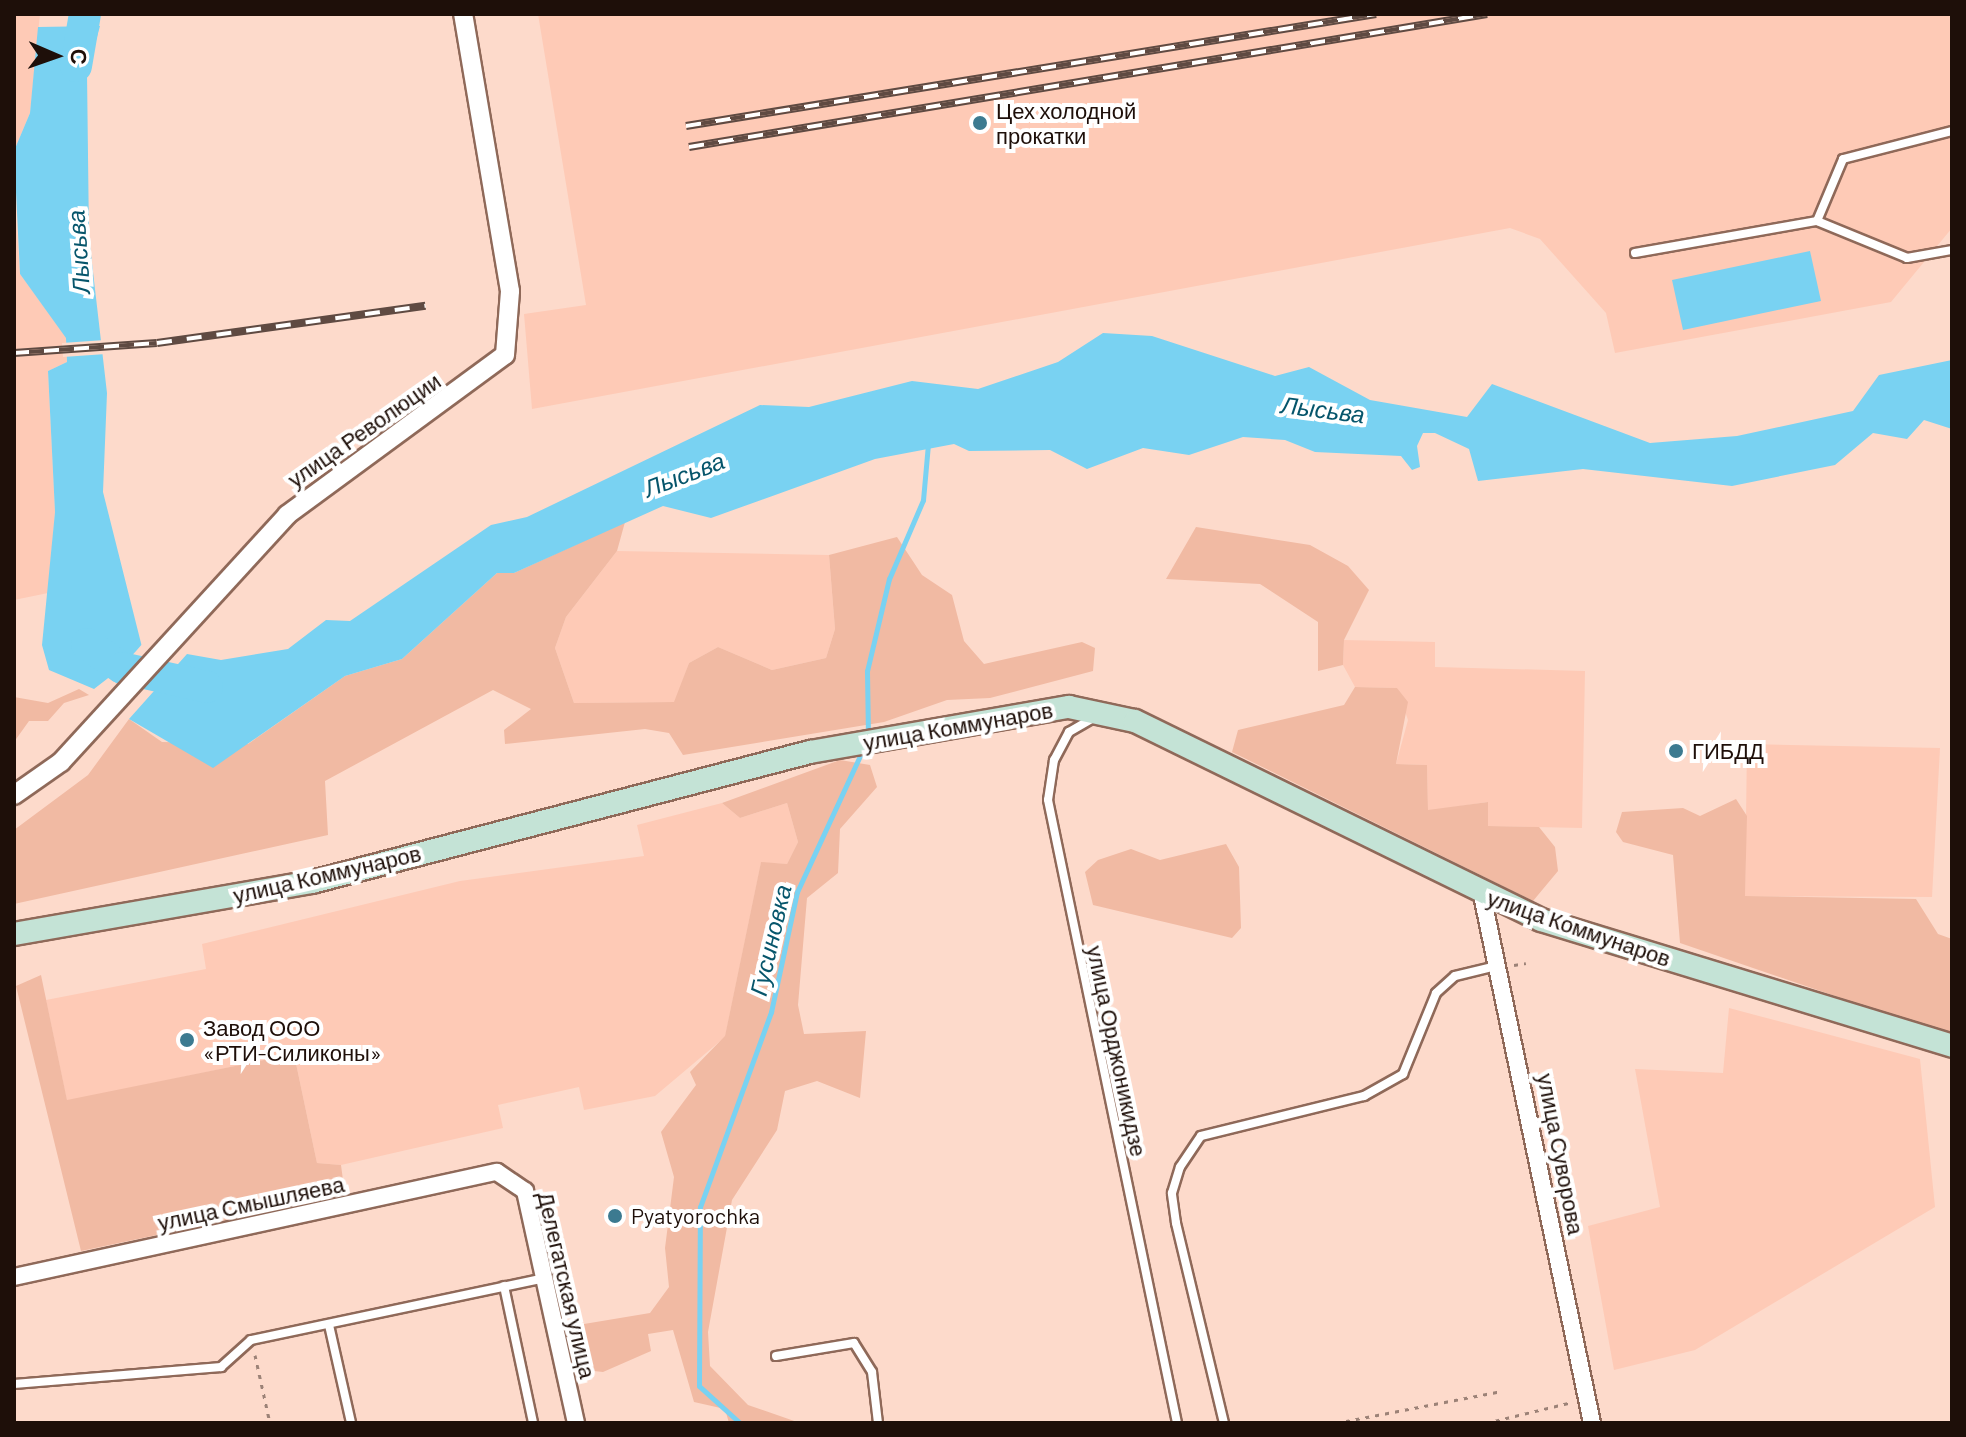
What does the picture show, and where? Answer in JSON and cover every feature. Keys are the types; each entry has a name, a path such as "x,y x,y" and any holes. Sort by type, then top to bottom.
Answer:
{"main road":[{"name":"улица Коммунаров","path":"14,934 312,882 810,752 913,731 1020,711 1108,711 1482,895 1952,1046"}],"street":[{"name":"улица Революции","path":"14,795 61,762 196,611 312,494 505,355 510,291 463,14"},
{"name":"улица Суворова","path":"1482,895 1592,1423"},
{"name":"улица Смышляева","path":"14,1277 497,1172"},
{"name":"Делегатская улица","path":"497,1172 525,1191 576,1423"}],"lane":[{"path":"1817,221 1843,159 1952,131"},
{"path":"1635,253 1817,221 1907,258 1952,250"},
{"name":"улица Орджоникидзе","path":"1108,711 1069,732 1054,760 1048,800 1177,1423"},
{"path":"1224,1423 1176,1223 1172,1193 1180,1167 1201,1136 1364,1096 1403,1074 1436,993 1455,976 1496,966"},
{"path":"14,1384 221,1367 251,1340 545,1277"},
{"path":"504,1286 533,1423"},
{"path":"329,1325 351,1423"},
{"path":"776,1356 854,1343 872,1372 878,1423"}],"path":[{"path":"251,1340 270,1423"},
{"path":"1336,1423 1502,1391"},
{"path":"1486,1423 1587,1398"}],"shaded area":[{"path":"14,14 40,14 30,113 14,151"},
{"path":"538,14 1952,14 1952,228 1891,302 1615,353 1606,313 1540,239 1510,228 532,409 524,314 586,305"},
{"path":"14,191 20,274 66,337 67,362 48,371 55,512 48,593 14,600"},
{"path":"625,522 617,551 566,617 555,648 574,703 674,702 689,663 718,647 772,670 826,658 835,629 829,555 897,537 922,575 952,595 964,641 984,664 1082,642 1095,648 1093,671 990,698 947,700 884,722 683,755 669,733 645,729 505,744 504,730 531,709 493,690 325,781 328,835 14,904 14,830 88,775 129,719 162,742 248,744 345,676 402,659 497,573 514,573"},
{"path":"1196,527 1310,545 1348,566 1369,590 1344,640 1343,665 1318,671 1318,622 1260,584 1166,579"},
{"path":"617,551 829,555 835,629 826,658 772,670 718,647 689,663 675,702 574,703 555,648 566,617"},
{"path":"1344,640 1435,642 1435,667 1585,671 1582,828 1487,826 1487,802 1428,811 1427,765 1396,764 1408,720 1397,688 1355,687 1343,665"},
{"path":"1355,687 1397,688 1408,702 1396,764 1427,765 1428,810 1488,802 1488,826 1539,827 1555,847 1558,871 1533,901 1232,752 1238,730 1344,705"},
{"path":"79,689 89,695 64,703 48,721 29,721 14,742 14,697 48,703"},
{"path":"1747,744 1940,748 1932,897 1745,896"},
{"path":"840,760 870,765 877,787 840,829 838,873 807,898 798,1005 804,1034 866,1031 860,1098 817,1081 785,1091 777,1130 732,1200 708,1332 710,1366 748,1405 800,1423 729,1423 725,1409 694,1402 673,1330 648,1334 651,1351 603,1372 585,1370 578,1325 650,1313 669,1287 665,1248 674,1177 661,1132 696,1085 690,1072 725,1036 761,862 787,864 798,842 787,803 740,818 722,803"},
{"path":"1736,799 1747,816 1745,896 1916,899 1938,934 1952,939 1952,1036 1680,943 1673,855 1623,842 1616,832 1622,812 1683,808 1700,816"},
{"path":"722,803 740,818 787,803 798,842 787,864 761,863 725,1037 655,1096 584,1110 579,1087 498,1105 503,1128 341,1165 317,1163 294,1054 67,1101 46,1000 206,969 202,944 460,881 644,856 637,825"},
{"path":"1226,844 1239,867 1241,928 1232,938 1093,905 1085,872 1098,860 1131,849 1160,860"},
{"path":"41,975 67,1100 294,1054 317,1163 341,1165 345,1195 81,1251 16,986"},
{"path":"1729,1008 1920,1059 1935,1207 1695,1350 1614,1370 1588,1226 1660,1207 1635,1069 1723,1073"}],"water":[{"path":"100,26 87,73 89,237 107,393 103,492 143,651 94,689 49,670 42,645 55,512 48,371 67,362 66,338 20,274 14,151 30,113 38,27"},
{"path":"1810,251 1821,301 1683,330 1672,280"},
{"path":"1103,333 1152,336 1275,376 1309,367 1370,400 1467,417 1492,384 1650,443 1737,436 1853,411 1879,375 1952,360 1952,429 1924,420 1907,439 1873,433 1835,465 1732,486 1583,469 1478,481 1469,449 1435,433 1423,433 1417,446 1420,467 1412,470 1401,456 1315,452 1285,440 1243,437 1189,455 1143,448 1087,469 1050,450 969,451 954,444 875,459 711,518 663,506 514,573 497,573 402,659 345,676 213,768 129,719 187,654 221,660 288,649 326,620 350,621 491,525 527,517 760,405 809,407 912,381 978,389 1058,362"}],"pier":[{"path":"105,340 106,354 63,357 62,343"},
{"path":"144,642 146,653 106,685"}],"waterway":[{"name":"Лысьва","path":"76,66 85,14"},
{"name":"Гусиновка","path":"868,736 867,671 889,579 923,500 928,444"},
{"name":"Лысьва","path":"87,644 122,668 207,687"},
{"name":"Гусиновка","path":"740,1423 699,1386 700,1207 771,1012 797,892 863,749"}],"railway":[{"path":"686,126 1376,14"},
{"path":"689,147 1487,14"},
{"path":"14,353 157,343 425,306"}],"place":[{"name":"Цех холодной прокатки","path":"980,123"},
{"name":"ГИБДД","path":"1676,751"},
{"name":"Завод ООО «РТИ-Силиконы»","path":"187,1040"},
{"name":"Pyatyorochka","path":"615,1216"}]}
